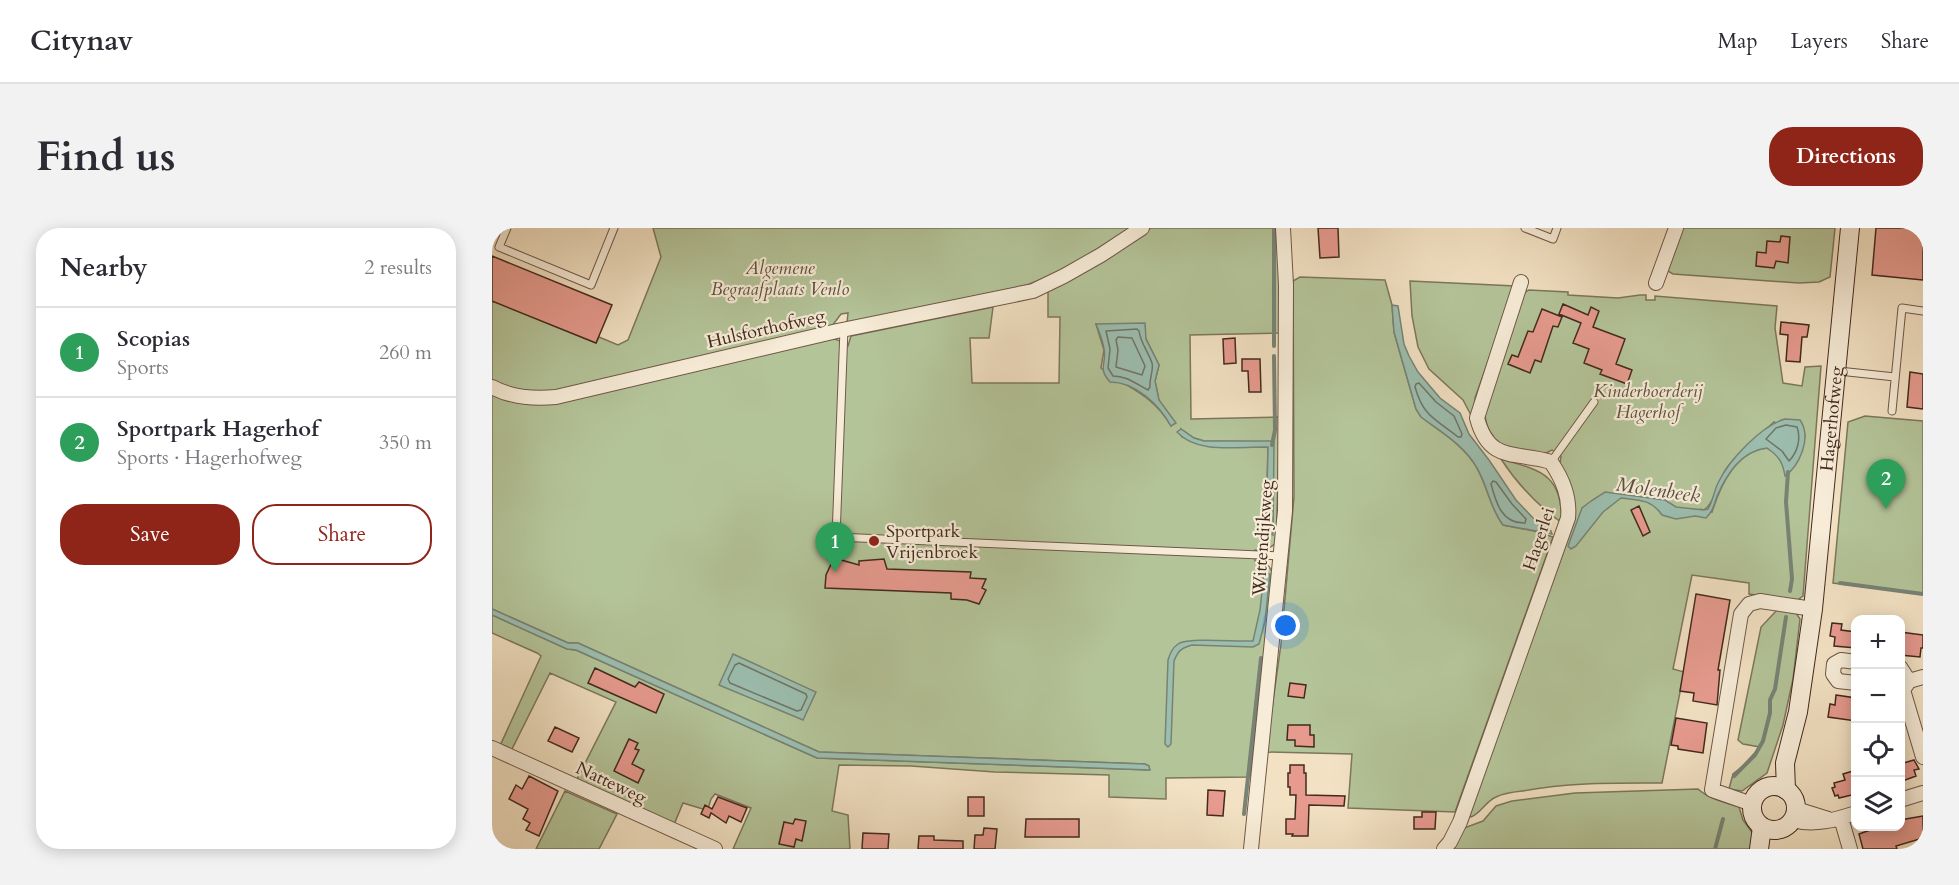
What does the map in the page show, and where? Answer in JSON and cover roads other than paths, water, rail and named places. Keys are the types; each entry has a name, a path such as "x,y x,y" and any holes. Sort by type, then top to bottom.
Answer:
{"street":[{"name":"Hulsforthofweg","path":"492,387 508,394 525,397 556,397 844,330 1033,291 1101,255 1142,228"},
{"name":"Wittendijkweg","path":"1251,849 1285,511 1284,228"},
{"path":"1656,283 1676,228"},
{"name":"Hagerhofweg","path":"1780,788 1779,770 1785,763 1798,712 1813,609 1850,228"},
{"path":"1521,282 1477,418 1480,429 1497,450 1508,455 1551,462"},
{"name":"Hagerlei","path":"1444,849 1460,822 1568,518 1569,504 1563,484 1551,462"},
{"path":"1751,802 1725,796 1712,790 1742,614 1749,604 1760,601 1813,609"},
{"path":"1851,661 1841,660 1834,664 1833,674 1838,681 1851,683"},
{"path":"1905,686 1923,677"},
{"path":"1905,691 1923,757"},
{"name":"Natteweg","path":"492,748 715,849"},
{"path":"1780,788 1792,796 1794,815 1784,828 1768,828 1753,817 1751,802 1763,789 1780,788"},
{"path":"1905,798 1923,793"},
{"path":"1794,815 1834,819 1851,814"},
{"path":"1834,819 1850,849"},
{"path":"1759,849 1768,828"},
{"path":"1766,849 1768,828"}],"lane":[{"path":"507,228 498,248 591,285 614,228"},
{"path":"1525,228 1553,239 1557,228"},
{"path":"1892,411 1902,308 1923,310"},
{"path":"844,330 836,537 1281,556"},
{"path":"1836,370 1895,377"},
{"path":"1551,462 1594,402"}],"water":[{"path":"1392,305 1398,306 1404,344 1418,372 1440,398 1460,413 1469,434 1516,500 1552,534 1503,525 1472,460 1452,440 1421,417 1416,409 1394,332"},
{"path":"1145,323 1146,339 1159,365 1155,381 1159,400 1176,423 1171,426 1146,396 1129,386 1110,382 1104,373 1105,354 1096,324"},
{"path":"1785,419 1800,420 1805,434 1800,458 1785,476 1782,464 1775,454 1767,448 1758,450 1742,459 1730,472 1706,518 1695,516 1676,519 1662,515 1644,501 1621,498 1603,512 1576,546 1571,549 1568,546 1582,508 1605,492 1665,500 1676,507 1708,509 1718,483 1738,454 1756,436"},
{"path":"1181,429 1194,438 1204,441 1274,441 1273,535 1266,533 1268,447 1208,447 1186,439 1177,432"},
{"path":"1264,573 1270,574 1265,621 1259,644 1253,647 1192,645 1180,650 1177,655 1174,661 1171,744 1168,747 1165,744 1168,660 1174,647 1191,641 1253,641 1260,610"},
{"path":"492,609 568,643 578,643 819,752 1145,764 1150,770 817,758 492,615"},
{"path":"733,654 816,692 803,720 719,685"}],"waterway":[{"path":"1274,228 1274,346"},
{"path":"1272,445 1275,430 1274,356"},
{"name":"Molenbeek","path":"1788,472 1786,502 1792,579 1790,591"},
{"path":"1840,583 1923,594"},
{"name":"Molenbeek","path":"1734,776 1755,755 1763,741 1770,713 1770,700 1775,689 1786,617"},
{"path":"1244,814 1261,658"},
{"name":"Molenbeek","path":"1715,849 1723,819"}],"place":[{"name":"Sportpark Hagerhof","path":"1886,509"},
{"name":"Sportpark Vrijenbroek","path":"874,541"},
{"name":"Scopias","path":"835,572"}],"park label":[{"name":"Algemene Begraafplaats Venlo","path":"780,278"},
{"name":"Kinderboerderij Hagerhof","path":"1648,402"}]}
